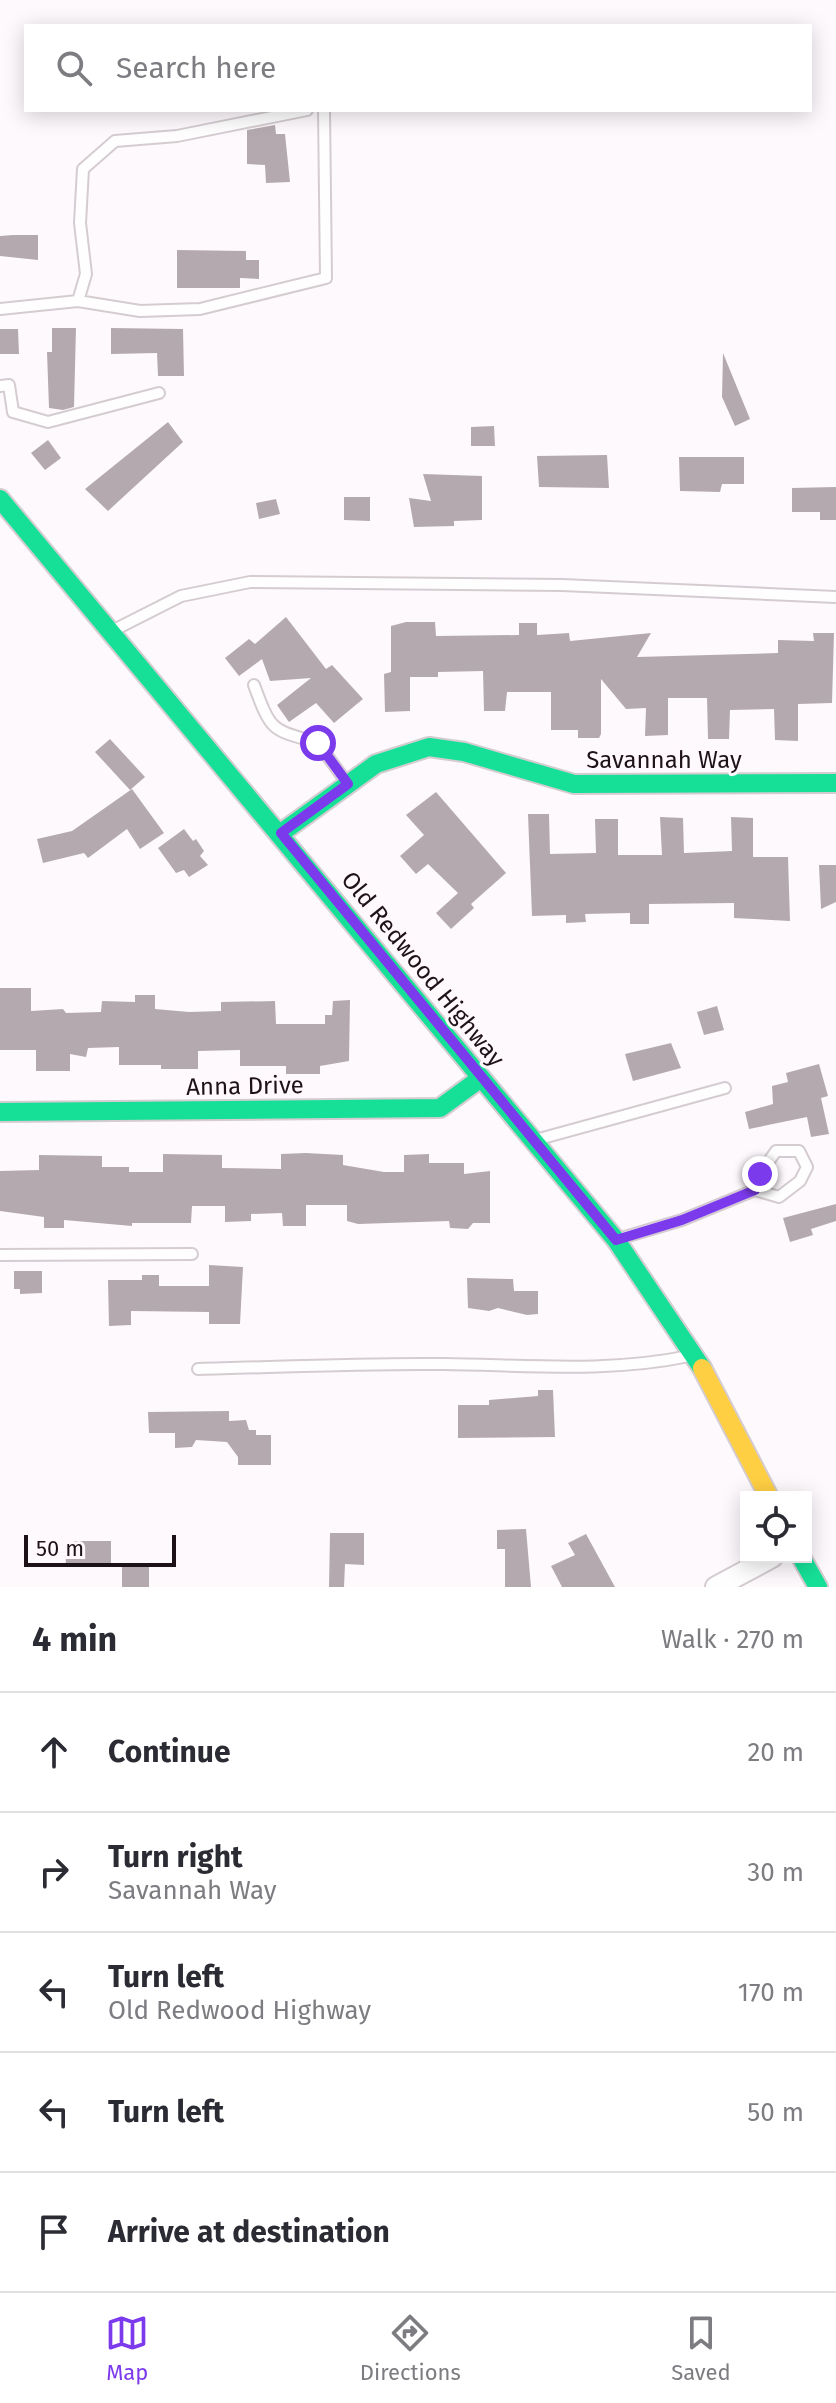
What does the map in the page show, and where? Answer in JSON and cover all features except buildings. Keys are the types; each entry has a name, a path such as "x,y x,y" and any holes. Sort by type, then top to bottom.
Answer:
{"main road":[{"name":"Old Redwood Highway","path":"0,499 281,833 616,1240 695,1355 766,1491"},
{"name":"Savannah Way","path":"281,833 376,764 429,747 464,752 574,784 836,783"},
{"name":"Anna Drive","path":"0,1112 440,1108 481,1078"},
{"path":"804,1563 818,1587"}],"street":[{"path":"716,1587 761,1563"}],"lane":[{"path":"78,301 86,274 80,223 83,169 115,141 177,136 297,112"},
{"path":"0,309 78,301 140,311 200,309 326,278 324,112"},
{"path":"0,386 9,385 13,412 48,422 159,393"},
{"path":"112,631 181,596 250,582 562,585 836,597"},
{"path":"254,685 266,715 281,735 318,743 348,784"},
{"path":"534,1140 725,1088"},
{"path":"616,1240 682,1220 755,1190 779,1197 800,1181 807,1167 799,1151 776,1151 760,1174 755,1190"},
{"path":"0,1255 192,1254"},
{"path":"198,1369 441,1364 564,1366 654,1363 695,1355"}],"traffic: fast":[{"path":"0,499 616,1240 702,1368"},
{"path":"281,833 376,764 429,747 464,752 574,784 836,783"},
{"path":"0,1112 440,1108 481,1078"},
{"path":"804,1563 818,1587"}],"traffic: slow":[{"path":"702,1368 766,1491"}],"route":[{"path":"318,743 348,784 281,833 616,1240 682,1220 755,1190 760,1174"}]}
